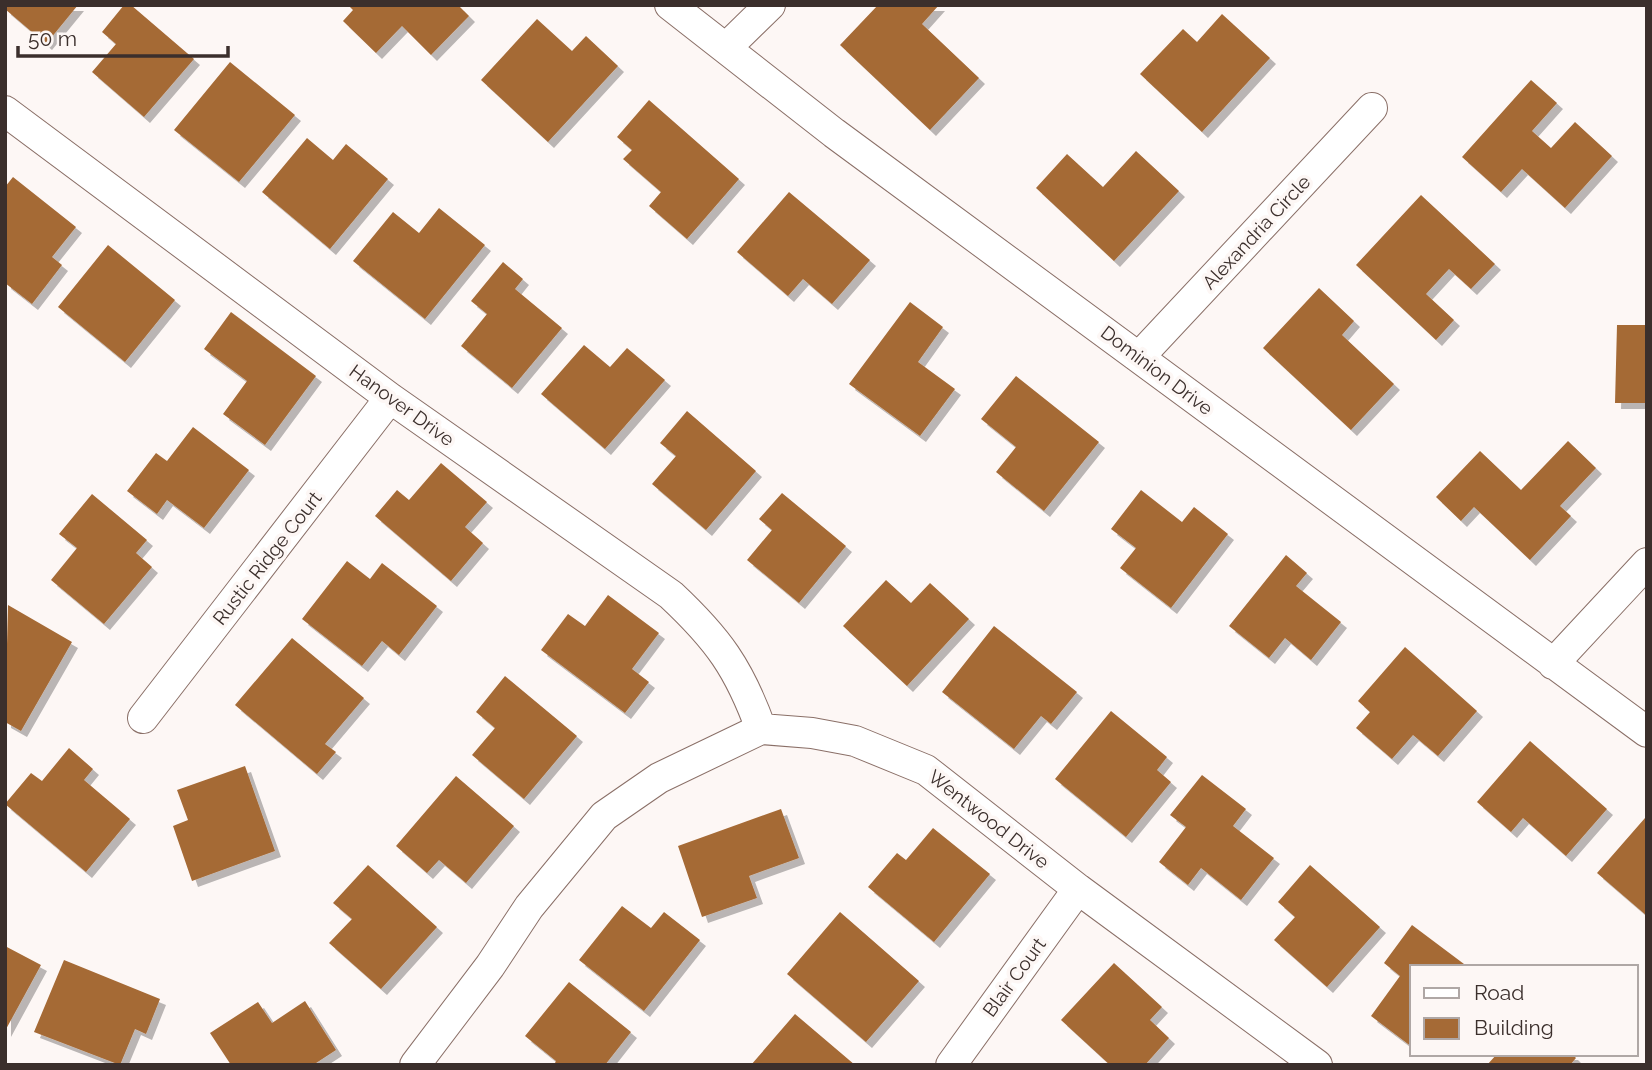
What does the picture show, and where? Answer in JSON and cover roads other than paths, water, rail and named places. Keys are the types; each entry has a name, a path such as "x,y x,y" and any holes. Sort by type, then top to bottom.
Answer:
{"street":[{"name":"Dominion Drive","path":"670,5 834,133 1647,732"},
{"path":"727,47 770,5"},
{"name":"Alexandria Circle","path":"1140,356 1372,108"},
{"name":"Hanover Drive","path":"5,111 390,398 671,595 708,629 729,659 746,688 761,729"},
{"name":"Rustic Ridge Court","path":"143,719 390,398"},
{"path":"1553,664 1647,564"},
{"path":"415,1065 490,966 529,906 604,816 659,778 761,729"},
{"name":"Wentwood Drive","path":"761,729 812,733 855,741 926,770 1078,889 1317,1065"},
{"name":"Blair Court","path":"951,1065 1078,889"}]}
